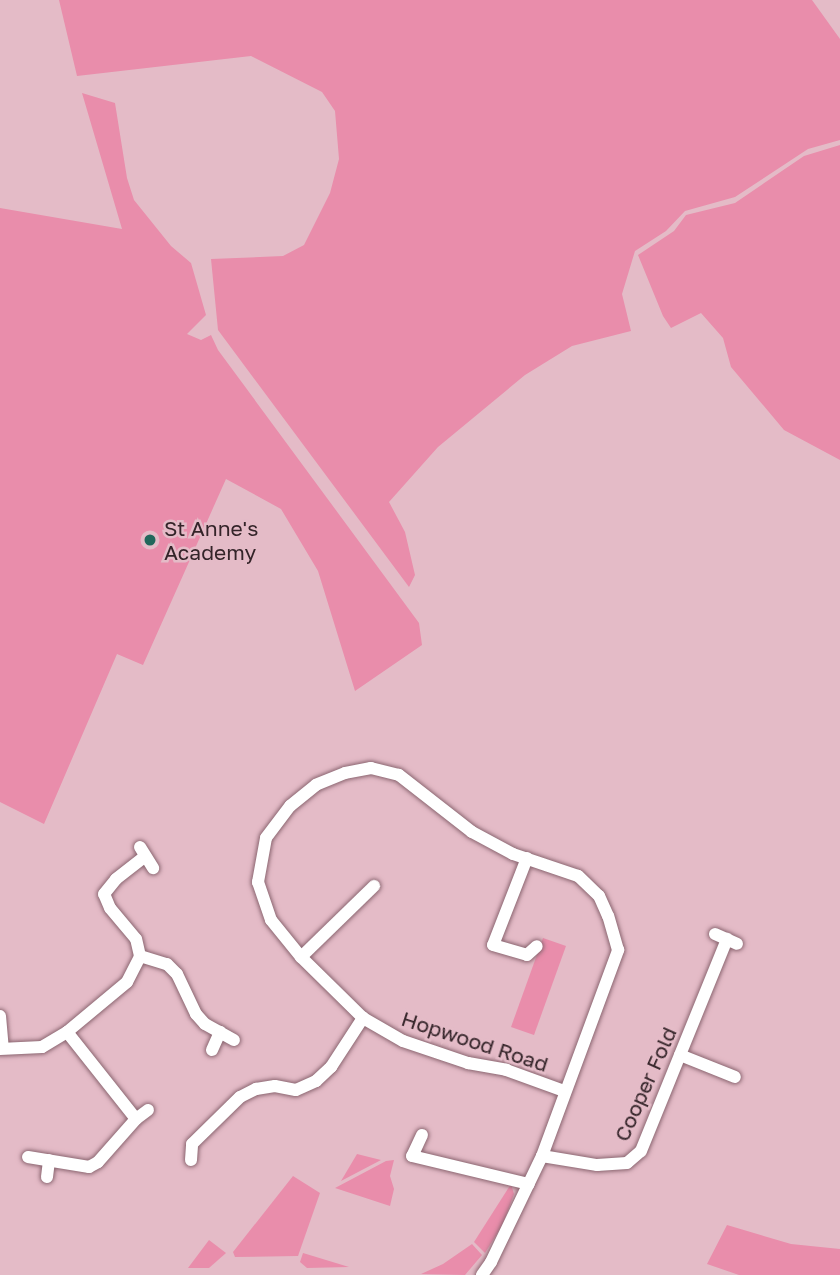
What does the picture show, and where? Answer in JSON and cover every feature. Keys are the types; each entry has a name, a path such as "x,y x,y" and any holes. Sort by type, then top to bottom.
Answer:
{"street":[{"name":"Hopwood Road","path":"482,1275 491,1262 542,1156 618,950 599,896 578,876 527,858 472,832 399,775 371,768 345,773 317,785 290,806 262,835 258,882 262,901 271,920 301,957 363,1018 403,1041 468,1063 506,1070 564,1091"},
{"path":"0,1016 1,1048 42,1047 67,1032 127,982 139,956 136,939 110,908 104,894 143,852 153,869"},
{"path":"527,858 494,945 527,955 537,946"},
{"path":"301,957 374,886"},
{"name":"Cooper Fold","path":"542,1156 597,1165 627,1163 641,1151 727,939"},
{"path":"139,956 167,964 177,974 196,1014 205,1024 234,1040"},
{"path":"191,1160 192,1144 240,1097 256,1089 275,1086 296,1090 316,1080 331,1067 363,1018"},
{"path":"67,1032 136,1119"},
{"path":"212,1050 220,1032"},
{"path":"680,1055 735,1077"},
{"path":"28,1157 89,1167 98,1162 136,1119 148,1110"},
{"path":"422,1135 412,1157 529,1184"},
{"path":"47,1177 49,1160"}],"shaded area":[{"path":"59,0 812,0 840,39 840,140 808,149 735,197 685,211 666,231 635,251 622,294 631,331 572,346 525,375 438,447 389,502 405,532 415,575 409,587 218,330 211,259 283,256 304,245 330,193 339,159 335,111 322,92 251,56 77,76"},
{"name":"St Anne's Academy","path":"82,93 115,103 127,178 134,200 171,246 191,263 206,315 187,334 201,340 211,335 218,350 419,623 422,645 355,691 318,571 281,509 226,479 143,665 117,654 44,824 0,802 0,208 122,229"},
{"path":"840,145 840,460 784,430 731,367 723,338 701,313 671,328 663,316 638,255 674,231 686,215 735,203 804,156"},
{"path":"543,938 566,946 534,1035 511,1027"},
{"path":"357,1154 381,1160 341,1181"},
{"path":"394,1160 390,1176 394,1189 390,1206 335,1188 386,1161"},
{"path":"293,1176 320,1193 298,1256 235,1257 233,1252"},
{"path":"511,1184 514,1194 503,1224 485,1253 474,1242"},
{"path":"727,1225 791,1244 840,1249 840,1275 739,1275 707,1264"},
{"path":"209,1240 226,1253 209,1268 188,1268"},
{"path":"472,1244 482,1255 465,1275 421,1274 443,1264"},
{"path":"303,1253 349,1267 307,1268 300,1262"}],"place":[{"name":"St Anne's Academy","path":"150,540"}]}
